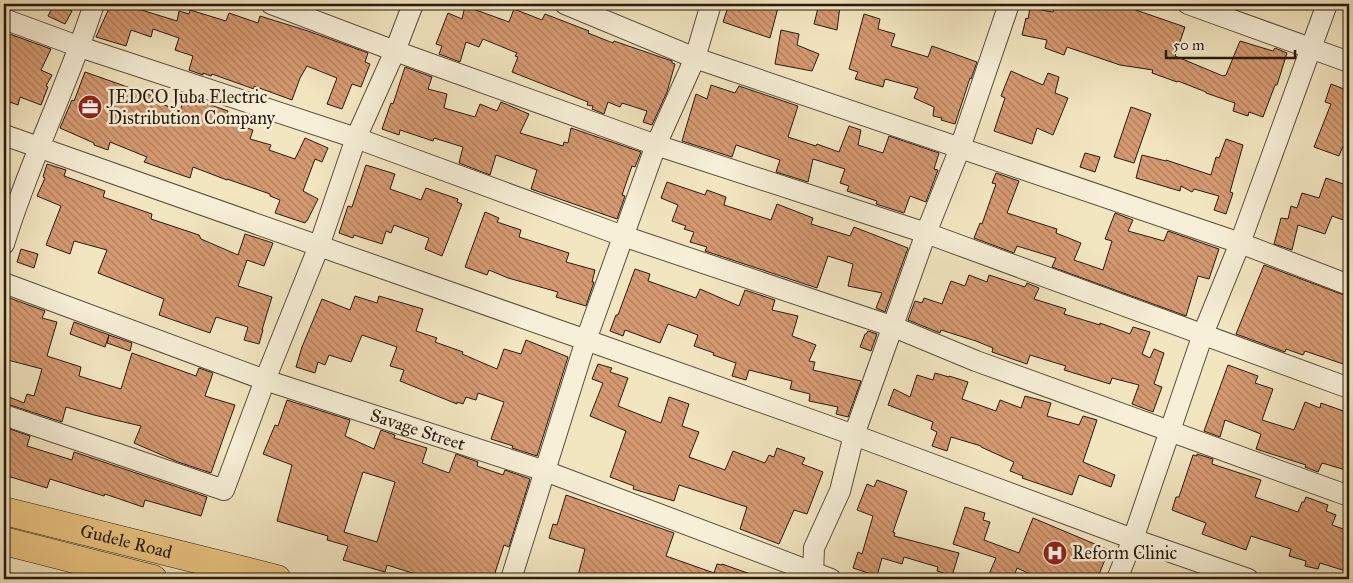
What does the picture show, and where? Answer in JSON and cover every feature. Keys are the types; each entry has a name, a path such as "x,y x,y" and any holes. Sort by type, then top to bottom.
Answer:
{"highway":[{"name":"Gudele Road","path":"4,511 277,579"},
{"name":"Gudele Road","path":"4,541 153,579"}],"street":[{"path":"4,244 38,148 80,47 94,4"},
{"path":"271,4 656,145 926,233 1349,388"},
{"path":"4,415 224,490 265,380 319,246 356,138 395,51 413,4"},
{"path":"565,4 695,58 1240,243 1349,285"},
{"path":"512,579 586,340 656,145 695,58 711,4"},
{"path":"818,577 814,548 840,491 854,436 926,233 960,148 1009,4"},
{"path":"1188,4 1349,62"},
{"path":"1116,579 1133,539 1203,334 1240,243 1327,4"},
{"path":"4,19 80,47 356,138 623,236 894,327 976,361 1349,496"},
{"path":"4,135 586,340 1248,579"},
{"name":"Savage Street","path":"4,283 265,380 545,471 818,577"}],"building":[{"path":"54,4 72,11 65,24 48,16"},
{"path":"111,4 122,4 177,21 179,11 189,14 190,10 226,21 229,13 258,23 260,16 368,53 365,62 370,64 361,87 352,84 342,109 327,104 337,78 307,66 300,78 292,100 254,86 254,89 212,74 211,76 203,73 203,75 189,70 193,56 175,50 179,38 153,29 151,37 131,30 126,46 96,37"},
{"path":"729,4 779,4 770,38 723,22"},
{"path":"819,4 840,6 837,30 814,24"},
{"path":"1055,4 1132,4 1130,8 1185,27 1175,56 1223,76 1226,75 1240,41 1273,51 1275,48 1287,53 1277,85 1275,85 1263,117 1249,112 1248,116 1233,111 1235,103 1152,73 1153,70 1120,65 1067,47 1064,55 1045,48 1047,40 1022,35 1030,8 1053,12"},
{"path":"465,6 509,22 514,9 542,20 545,14 589,31 588,33 613,43 614,41 672,61 675,64 667,92 652,125 643,122 647,111 622,103 620,107 608,102 604,114 592,109 593,106 587,105 588,102 512,72 518,57 515,56 517,53 483,39 479,47 466,42 460,62 439,54 442,46 436,44 448,13 462,19"},
{"path":"864,14 880,19 878,29 895,34 891,46 928,57 932,46 977,62 955,124 933,116 934,107 914,98 918,88 885,79 883,87 855,79 858,72 849,69"},
{"path":"781,30 799,34 797,45 819,54 812,71 775,64"},
{"path":"4,32 51,49 41,70 52,75 46,86 48,87 41,105 20,97 18,105 4,100"},
{"path":"405,67 432,77 428,89 447,94 444,108 475,117 480,104 497,111 501,102 529,114 520,133 563,146 564,142 568,143 571,128 641,152 635,167 632,166 622,195 625,196 617,219 531,189 537,170 496,155 490,175 459,163 463,147 434,138 433,141 400,130 399,135 382,129 391,103 393,104"},
{"path":"1011,71 1043,85 1048,73 1059,77 1055,93 1068,98 1053,135 1037,128 1032,144 994,131 1005,98 1001,96"},
{"path":"85,72 153,96 152,100 180,111 185,96 228,111 225,120 253,130 250,139 271,145 269,150 295,159 305,138 328,148 322,162 315,159 303,191 318,199 307,221 305,223 275,213 280,200 270,196 270,194 193,167 190,178 144,162 147,157 110,142 108,150 60,128 72,100 74,101"},
{"path":"1331,84 1349,91 1349,149 1343,146 1339,156 1314,147 1331,104 1325,102"},
{"path":"711,85 735,93 739,86 798,106 788,137 816,146 817,144 839,152 849,126 861,130 858,145 883,153 889,136 939,153 934,169 938,170 926,202 910,196 904,213 876,204 877,201 847,191 849,186 840,183 845,169 813,159 808,182 776,172 780,160 736,145 732,157 682,141 696,94 707,99"},
{"path":"1131,107 1151,114 1134,163 1114,157"},
{"path":"1226,139 1243,145 1230,192 1233,193 1226,214 1214,210 1219,196 1194,189 1192,192 1181,186 1180,191 1136,178 1142,155 1166,160 1211,175 1216,157 1219,158"},
{"path":"1085,153 1100,157 1095,172 1080,167"},
{"path":"47,164 66,170 64,176 105,191 103,197 152,214 151,219 199,235 201,239 238,255 245,234 273,243 264,266 247,260 238,286 272,297 259,344 244,340 248,327 216,317 210,333 159,315 164,299 98,273 107,250 74,241 70,254 46,245 61,206 37,196 45,178 43,177"},
{"path":"366,165 395,174 390,189 421,200 426,188 458,199 457,202 462,204 442,256 425,249 429,238 394,225 391,233 386,231 382,244 354,235 353,238 339,233 348,206 352,207"},
{"path":"996,173 1019,181 1007,213 1057,229 1056,233 1081,243 1074,260 1103,270 1112,241 1105,239 1115,213 1133,220 1128,231 1164,241 1168,231 1219,249 1209,279 1198,276 1186,316 1052,267 1056,258 1017,246 1014,253 974,238 980,223 982,224 996,184 992,183"},
{"path":"1326,178 1349,186 1349,222 1332,216 1325,234 1298,225 1292,250 1274,244 1281,218 1288,219 1291,206 1297,208 1302,193 1319,198"},
{"path":"667,182 705,195 707,190 726,197 724,205 771,220 777,204 813,218 811,224 850,236 854,227 908,248 885,312 876,308 882,293 848,286 853,264 828,256 817,288 705,251 707,247 690,242 694,232 684,229 686,226 672,221 678,205 661,198"},
{"path":"485,212 499,218 497,222 521,230 519,237 569,253 566,262 595,270 592,282 594,282 586,306 556,297 558,292 508,278 489,270 487,275 465,267"},
{"path":"21,249 38,254 34,268 17,262"},
{"path":"1264,265 1349,297 1349,366 1305,351 1303,355 1286,349 1285,352 1236,334"},
{"path":"635,269 650,274 648,281 696,298 700,289 739,306 745,290 775,300 772,310 798,316 792,336 816,345 809,361 815,362 813,370 861,381 848,417 836,414 838,407 809,401 810,394 790,389 792,381 749,370 746,380 732,376 736,363 694,346 698,335 668,324 660,343 625,330 623,336 610,331"},
{"path":"969,275 987,282 989,275 1025,287 1027,283 1039,288 1034,299 1066,309 1064,314 1100,325 1100,323 1130,334 1133,327 1150,332 1142,354 1150,358 1154,349 1164,353 1154,384 1162,387 1153,412 1132,404 1139,385 1112,378 1110,384 1064,370 1066,366 1030,355 1027,364 992,352 993,348 976,341 941,330 940,333 908,320 915,301 922,303 924,298 942,304 951,281 965,286"},
{"path":"4,296 45,311 42,318 57,322 47,356 81,367 79,376 121,389 132,353 196,376 199,368 213,373 205,396 235,405 211,473 178,462 134,443 141,426 66,407 62,422 4,403 4,395 24,403 27,394 34,396 42,369 4,359"},
{"path":"355,296 377,303 379,296 423,309 416,331 437,338 435,342 463,352 462,354 497,369 504,349 521,354 526,340 568,357 537,456 491,439 504,402 478,393 476,400 466,397 463,404 457,402 457,404 400,381 404,370 390,366 397,347 362,335 351,362 329,355 325,365 318,362 315,373 296,367 302,347 322,299 350,310"},
{"path":"74,322 109,335 105,347 70,334"},
{"path":"868,331 877,334 871,351 860,347"},
{"path":"109,335 132,343 130,351 107,343"},
{"path":"598,364 612,368 610,372 628,378 618,406 661,423 669,397 689,404 682,426 699,432 689,457 725,470 733,451 765,463 769,455 774,457 777,448 805,458 802,464 823,472 807,514 794,510 779,544 740,529 747,507 679,485 674,501 633,489 634,486 610,477 626,431 590,416 603,383 592,379"},
{"path":"1228,365 1258,376 1255,383 1273,389 1262,420 1294,430 1305,402 1320,408 1321,403 1349,413 1349,471 1322,463 1318,472 1305,467 1306,465 1256,449 1261,434 1225,420 1220,437 1204,431"},
{"path":"935,373 968,382 962,399 996,411 1000,400 1021,408 1025,396 1051,403 1047,416 1079,425 1083,416 1097,420 1083,462 1115,475 1111,487 1079,475 1072,495 1022,478 1023,476 1010,471 1014,462 981,446 951,437 947,451 932,446 937,432 931,429 933,422 888,405 894,389 910,397 917,375 933,380"},
{"path":"287,400 350,420 345,436 374,449 381,430 395,435 394,438 427,448 422,463 449,473 456,454 478,462 477,466 503,475 505,470 530,479 509,547 504,545 493,579 431,579 387,565 385,572 343,560 348,546 327,540 328,536 277,521 292,465 263,454 275,425 278,426","holes":["363,472 395,482 377,542 344,532"]},
{"path":"4,427 30,436 27,446 72,460 74,452 207,497 201,516 145,500 143,507 50,479 47,488 4,475"},
{"path":"1197,454 1213,459 1212,464 1261,480 1255,497 1298,512 1306,497 1328,505 1326,511 1336,515 1332,525 1349,531 1349,572 1320,563 1318,569 1305,566 1306,561 1289,556 1291,549 1251,536 1246,550 1202,534 1206,523 1172,510 1176,497 1179,497 1193,455 1197,456"},
{"path":"877,480 907,491 893,532 895,533 894,536 959,553 952,576 937,571 938,567 904,557 902,564 882,558 877,576 853,568 858,552 862,554 873,516 857,510 867,484 874,487"},
{"path":"566,495 674,533 666,556 714,573 717,564 722,564 756,576 755,579 577,579 585,549 549,538 553,524 557,525"},
{"path":"965,507 985,513 983,520 990,522 984,540 1019,553 1033,518 1109,550 1097,579 1041,579 1017,568 1013,579 987,579 996,558 953,544"}],"place":[{"name":"JEDCO Juba Electric Distribution Company","path":"90,107"},
{"name":"Reform Clinic","path":"1055,553"}]}
